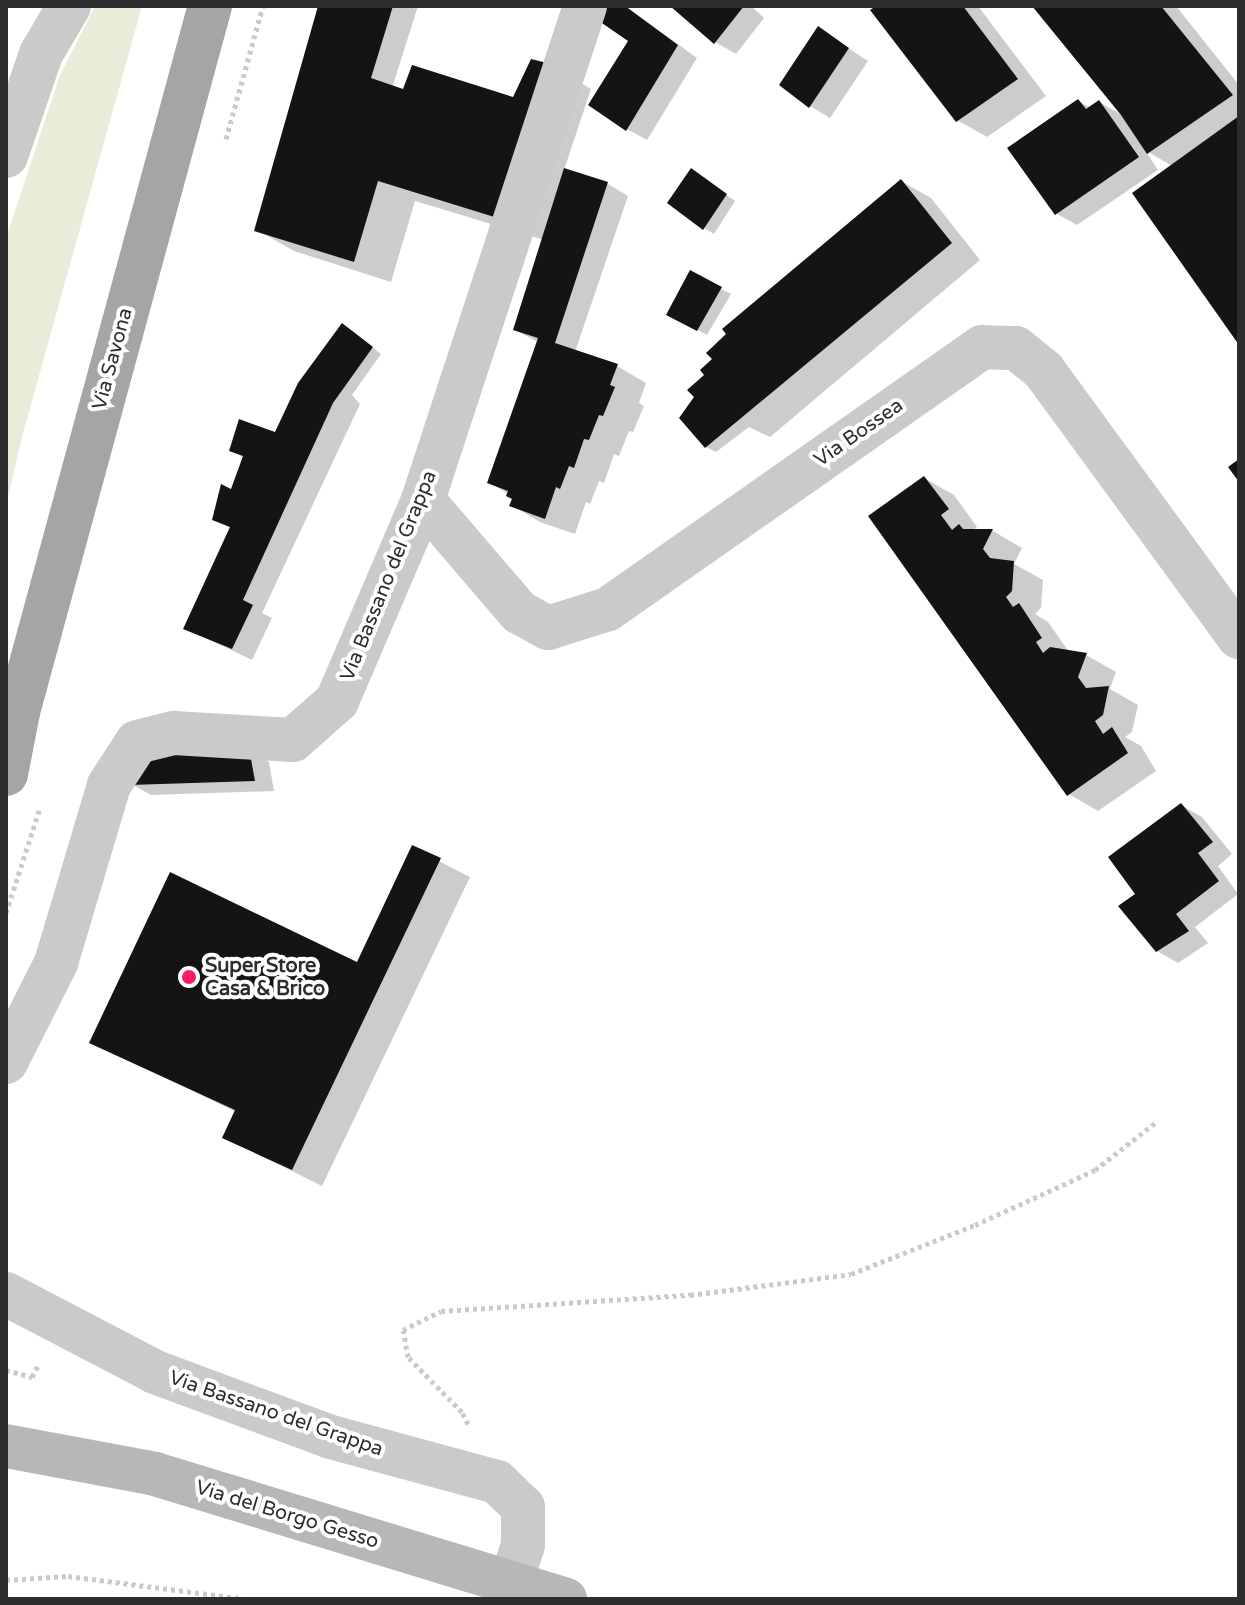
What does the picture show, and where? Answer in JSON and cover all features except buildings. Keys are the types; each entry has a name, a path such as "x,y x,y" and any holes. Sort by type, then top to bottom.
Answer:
{"main road":[{"name":"Via Savona","path":"6,774 12,724 210,6"},
{"name":"Via del Borgo Gesso","path":"6,1446 155,1474 565,1599"}],"street":[{"path":"6,156 41,54 69,6"},
{"name":"Via Bassano del Grappa","path":"6,1062 56,963 109,785 137,742 174,733 293,740 337,701 423,500 585,6"},
{"name":"Via Bossea","path":"423,500 519,612 548,628 608,609 982,347 1016,348 1044,371 1239,637"},
{"name":"Via Bassano del Grappa","path":"6,1294 155,1372 331,1437 497,1482"},
{"path":"497,1482 523,1507 523,1545 511,1583"}],"path":[{"path":"497,1482 462,1412 408,1357 403,1330 441,1311 690,1295 851,1274 975,1225 1095,1170 1155,1123"},
{"path":"6,1370 32,1377 40,1365 29,1356"},
{"path":"6,1580 68,1576 246,1599"}],"green space":[{"path":"95,6 142,6 22,437 6,506 6,238 60,75"}],"place":[{"name":"Super Store Casa & Brico","path":"189,977"}]}
